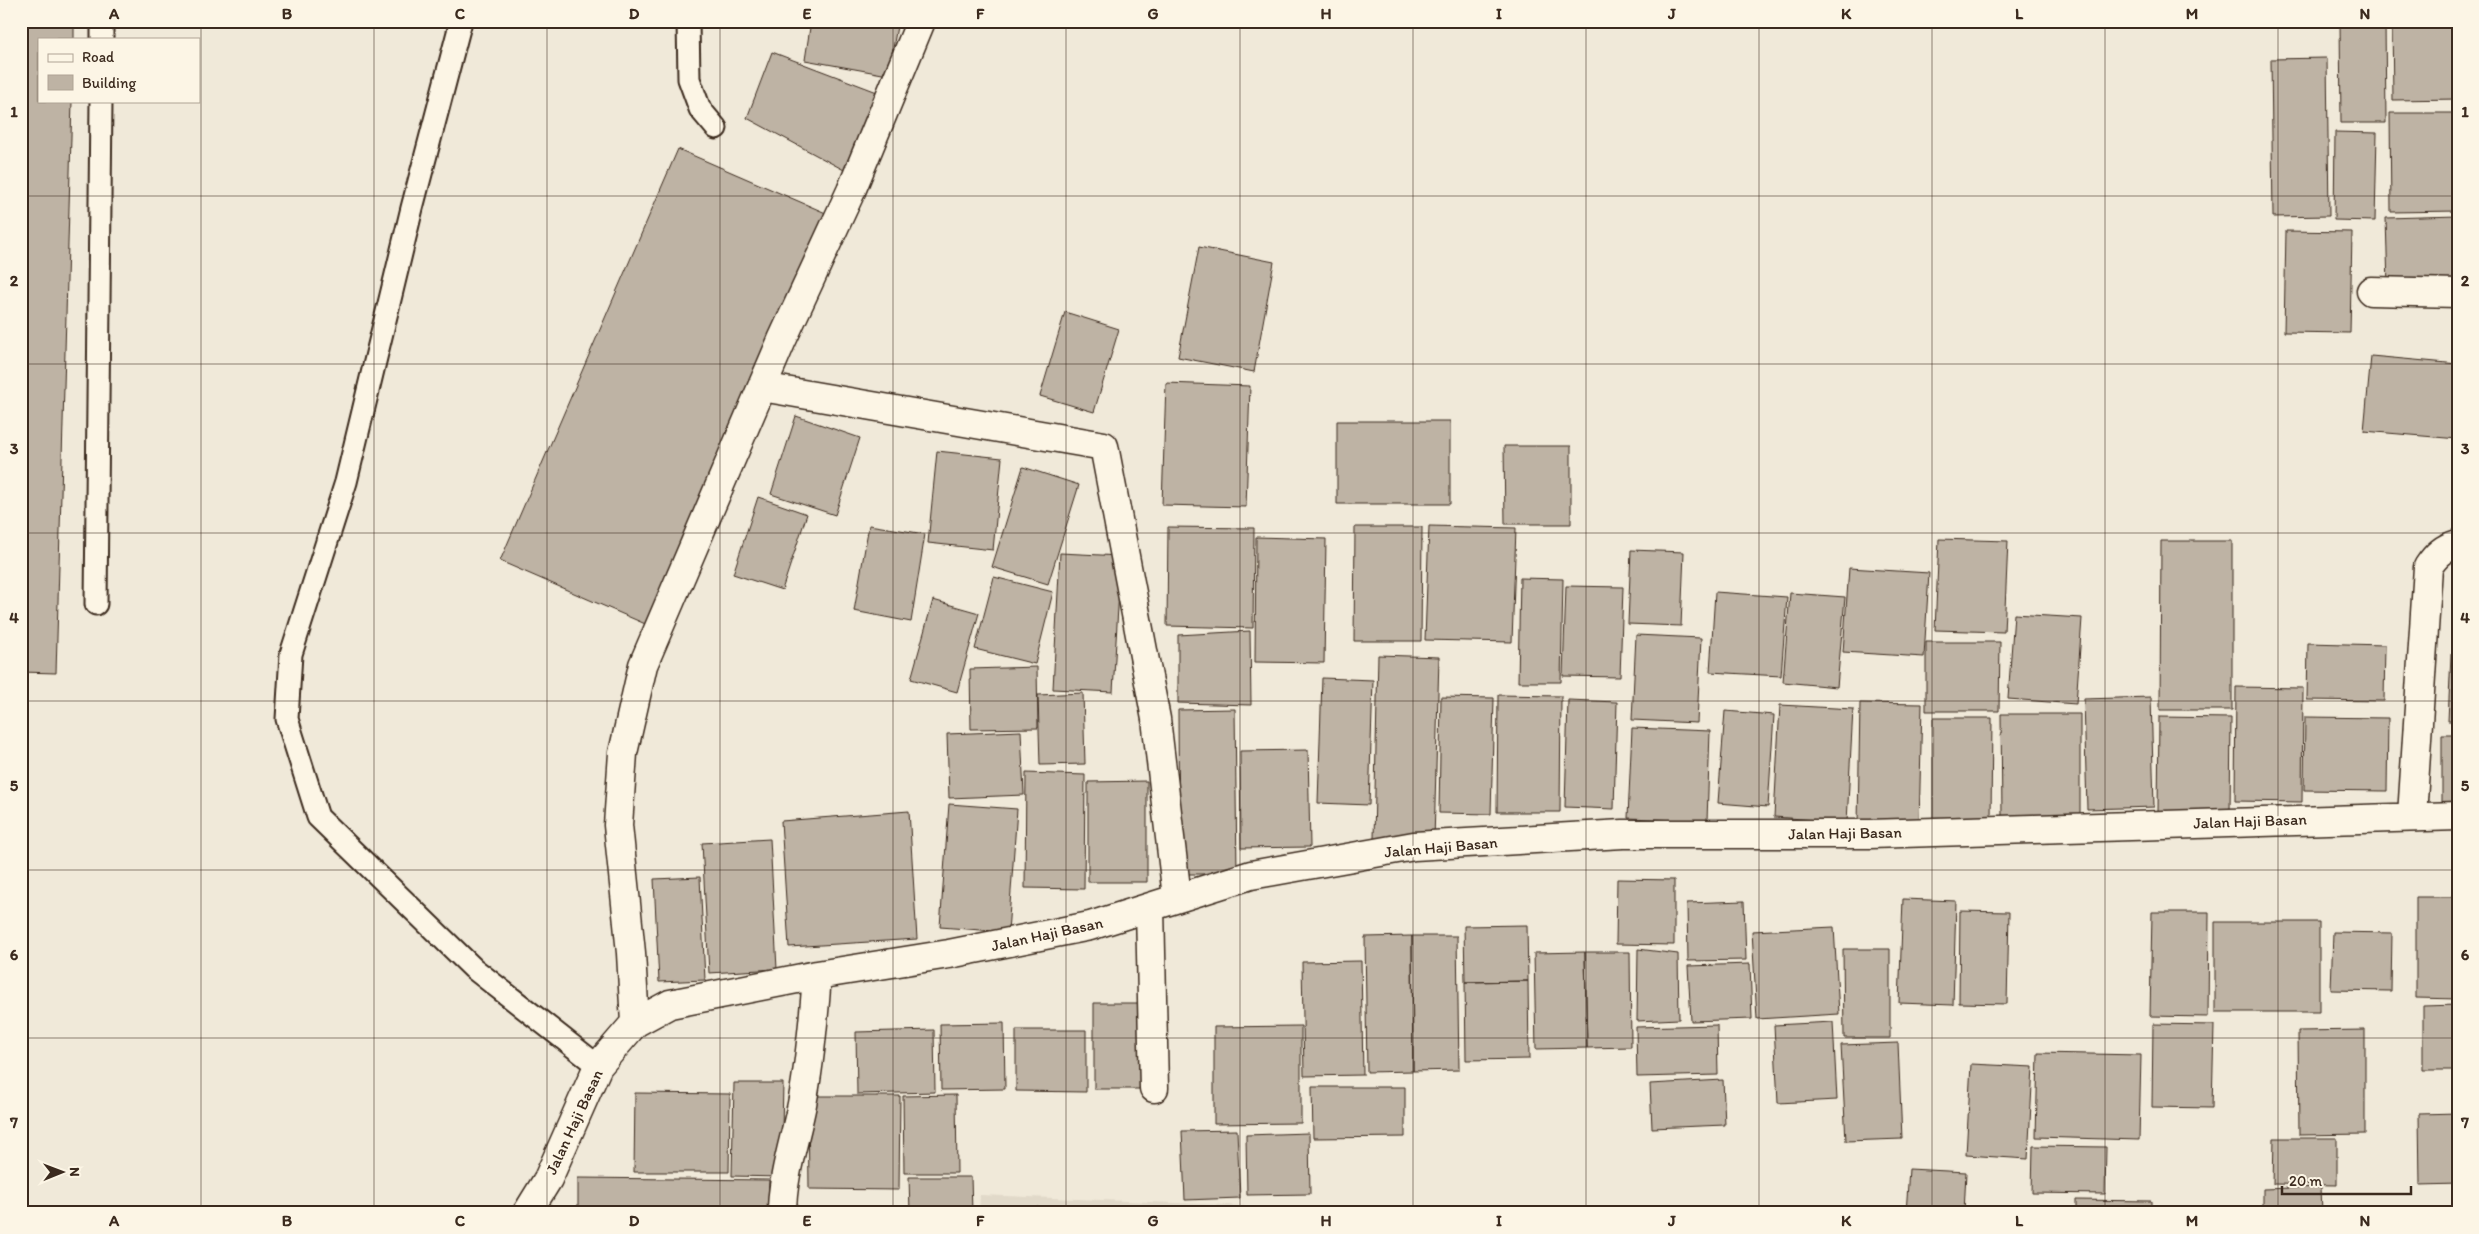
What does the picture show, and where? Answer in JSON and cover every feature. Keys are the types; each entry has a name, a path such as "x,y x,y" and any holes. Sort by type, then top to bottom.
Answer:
{"street":[{"path":"636,1023 618,826 623,753 643,665 762,387 851,191 921,21"},
{"path":"2371,291 2458,293"},
{"path":"762,387 1104,446 1156,719 1177,897"},
{"path":"2412,816 2428,567 2437,554 2449,546 2458,544"},
{"name":"Jalan Haji Basan","path":"528,1213 548,1180 598,1066 636,1023 670,1004 817,975 949,954 1090,926 1251,875 1414,846 1623,834 1870,834 2458,816"},
{"path":"1150,908 1154,1088"},
{"path":"782,1213 791,1152 802,1104 814,1024 817,975"}],"lane":[{"path":"102,21 102,38"},
{"path":"461,21 412,208 346,482 291,654 287,719 318,817 473,968 598,1066"},
{"path":"688,21 690,79 700,109 716,128"},
{"path":"96,604 101,102"}],"shaded area":[{"path":"980,1195 1248,1206 1248,1213 1159,1213 1158,1211 1002,1206 1002,1213 979,1213"}],"building":[{"path":"21,21 74,21 74,38 38,38 38,102 72,102 56,673 21,672"},
{"path":"811,21 898,21 888,75 805,60"},
{"path":"2340,21 2385,21 2386,123 2341,123"},
{"path":"2392,21 2458,21 2458,99 2393,100"},
{"path":"772,52 877,92 844,170 747,118"},
{"path":"2327,58 2329,216 2273,217 2271,59"},
{"path":"2390,113 2458,113 2458,211 2391,212"},
{"path":"2335,132 2377,133 2375,221 2334,220"},
{"path":"678,149 828,214 650,626 500,561"},
{"path":"2458,216 2458,284 2388,286 2386,218"},
{"path":"2286,231 2352,232 2350,333 2284,332"},
{"path":"1199,247 1274,262 1254,372 1178,357"},
{"path":"1065,312 1119,329 1094,412 1040,396"},
{"path":"2371,356 2458,364 2458,439 2364,431"},
{"path":"1166,383 1250,386 1246,507 1162,505"},
{"path":"796,416 860,438 835,515 771,494"},
{"path":"1337,421 1450,421 1450,504 1337,504"},
{"path":"1504,446 1571,446 1571,524 1505,524"},
{"path":"937,451 1002,458 993,550 928,543"},
{"path":"1023,467 1079,485 1048,584 992,567"},
{"path":"758,497 807,514 782,590 733,574"},
{"path":"869,525 925,534 911,622 854,611"},
{"path":"1429,526 1516,528 1512,642 1425,640"},
{"path":"1168,527 1254,528 1253,628 1167,626"},
{"path":"1355,527 1422,527 1421,641 1354,641"},
{"path":"1256,537 1326,539 1324,663 1255,662"},
{"path":"1939,539 2008,541 2004,632 1935,630"},
{"path":"2161,541 2232,541 2232,710 2160,710"},
{"path":"1631,550 1684,552 1681,626 1628,624"},
{"path":"1060,553 1121,556 1113,692 1053,689"},
{"path":"1849,568 1929,573 1924,657 1843,652"},
{"path":"994,577 1053,592 1035,664 975,649"},
{"path":"1520,578 1563,579 1561,682 1518,682"},
{"path":"1566,586 1623,587 1620,677 1563,676"},
{"path":"1715,592 1787,597 1781,676 1710,672"},
{"path":"1790,593 1845,597 1837,687 1783,682"},
{"path":"933,600 979,613 957,692 911,679"},
{"path":"2014,614 2082,618 2076,704 2008,699"},
{"path":"1250,631 1251,705 1178,703 1178,635"},
{"path":"1636,635 1701,638 1697,723 1632,720"},
{"path":"1926,642 2000,642 1999,711 1926,711"},
{"path":"2308,643 2385,645 2384,701 2307,700"},
{"path":"2451,654 2458,654 2458,721 2448,721"},
{"path":"1378,655 1439,657 1434,841 1374,839"},
{"path":"1037,667 1038,728 971,729 970,669"},
{"path":"1322,678 1373,680 1369,805 1318,803"},
{"path":"2236,687 2303,688 2302,802 2235,801"},
{"path":"1083,693 1085,764 1040,765 1038,695"},
{"path":"1498,695 1561,696 1560,812 1497,812"},
{"path":"1441,697 1494,698 1491,814 1439,813"},
{"path":"2151,697 2154,807 2087,809 2084,699"},
{"path":"1568,700 1617,702 1614,809 1565,807"},
{"path":"1860,703 1922,704 1919,826 1858,825"},
{"path":"1780,705 1853,709 1847,822 1774,817"},
{"path":"1235,709 1237,874 1179,874 1178,710"},
{"path":"1725,711 1774,715 1768,807 1718,803"},
{"path":"2001,714 2080,714 2080,816 2002,816"},
{"path":"2159,717 2231,718 2230,812 2158,811"},
{"path":"2305,717 2388,718 2387,791 2304,790"},
{"path":"1933,718 1992,718 1991,819 1933,819"},
{"path":"1632,728 1710,731 1707,821 1628,818"},
{"path":"1021,731 1024,795 949,798 947,734"},
{"path":"2442,735 2458,735 2458,809 2442,809"},
{"path":"1308,750 1310,847 1241,848 1240,751"},
{"path":"1026,773 1085,775 1084,889 1025,888"},
{"path":"1147,781 1147,882 1088,882 1088,782"},
{"path":"949,804 1017,809 1008,932 940,927"},
{"path":"909,811 917,939 789,947 781,821"},
{"path":"770,839 777,969 709,973 702,843"},
{"path":"700,877 705,980 659,982 654,879"},
{"path":"1617,879 1674,880 1674,945 1616,944"},
{"path":"2416,897 2458,897 2458,999 2416,998"},
{"path":"1903,899 1956,901 1953,1005 1899,1003"},
{"path":"1744,901 1746,960 1688,961 1687,903"},
{"path":"1960,911 2009,912 2007,1004 1959,1003"},
{"path":"2152,912 2209,912 2208,1017 2150,1016"},
{"path":"2215,922 2319,922 2319,1012 2215,1012"},
{"path":"1527,925 1528,981 1465,982 1464,926"},
{"path":"1834,927 1839,1014 1757,1019 1752,931"},
{"path":"2333,932 2392,933 2391,991 2331,990"},
{"path":"1412,936 1413,1071 1367,1072 1365,937"},
{"path":"1412,936 1457,936 1459,1070 1413,1071"},
{"path":"1638,949 1678,954 1679,1019 1637,1021"},
{"path":"1843,949 1890,949 1890,1038 1844,1038"},
{"path":"1585,952 1587,1048 1536,1049 1534,953"},
{"path":"1585,952 1630,952 1631,1047 1587,1048"},
{"path":"1361,961 1363,1075 1304,1076 1302,962"},
{"path":"1750,964 1752,1019 1691,1021 1688,966"},
{"path":"1528,981 1529,1059 1466,1060 1465,982"},
{"path":"1094,1003 1142,1003 1142,1089 1094,1089"},
{"path":"2458,1005 2458,1070 2423,1070 2423,1006"},
{"path":"1833,1022 1837,1100 1778,1103 1774,1025"},
{"path":"1004,1023 1005,1089 941,1090 940,1024"},
{"path":"2153,1024 2214,1025 2212,1108 2152,1107"},
{"path":"1717,1025 1718,1075 1637,1077 1636,1027"},
{"path":"1301,1026 1301,1123 1214,1124 1214,1027"},
{"path":"934,1030 935,1092 857,1094 856,1032"},
{"path":"1016,1030 1086,1030 1086,1092 1016,1091"},
{"path":"2365,1030 2365,1134 2299,1135 2298,1031"},
{"path":"1898,1043 1902,1139 1846,1141 1841,1045"},
{"path":"2038,1053 2141,1055 2139,1140 2036,1137"},
{"path":"1971,1064 2033,1067 2028,1159 1966,1155"},
{"path":"1723,1080 1725,1125 1652,1128 1650,1084"},
{"path":"734,1083 783,1083 781,1177 732,1176"},
{"path":"1312,1087 1405,1087 1405,1137 1313,1138"},
{"path":"635,1093 730,1094 729,1172 634,1172"},
{"path":"956,1095 957,1173 904,1173 903,1096"},
{"path":"808,1096 900,1096 899,1190 809,1189"},
{"path":"2458,1113 2458,1184 2420,1185 2419,1114"},
{"path":"1237,1130 1240,1198 1185,1200 1182,1131"},
{"path":"1309,1133 1310,1194 1247,1195 1246,1135"},
{"path":"2274,1138 2337,1138 2337,1185 2273,1184"},
{"path":"2033,1146 2106,1147 2105,1194 2032,1193"},
{"path":"1909,1169 1966,1172 1964,1213 1906,1213"},
{"path":"909,1177 971,1177 972,1213 910,1213"},
{"path":"578,1178 769,1180 768,1213 578,1213"},
{"path":"2321,1187 2322,1213 2263,1213 2263,1189"},
{"path":"2076,1200 2151,1201 2151,1213 2076,1213"},
{"path":"1002,1206 1159,1211 1159,1213 1002,1213"},
{"path":"806,1211 855,1211 855,1213 806,1213"}]}
